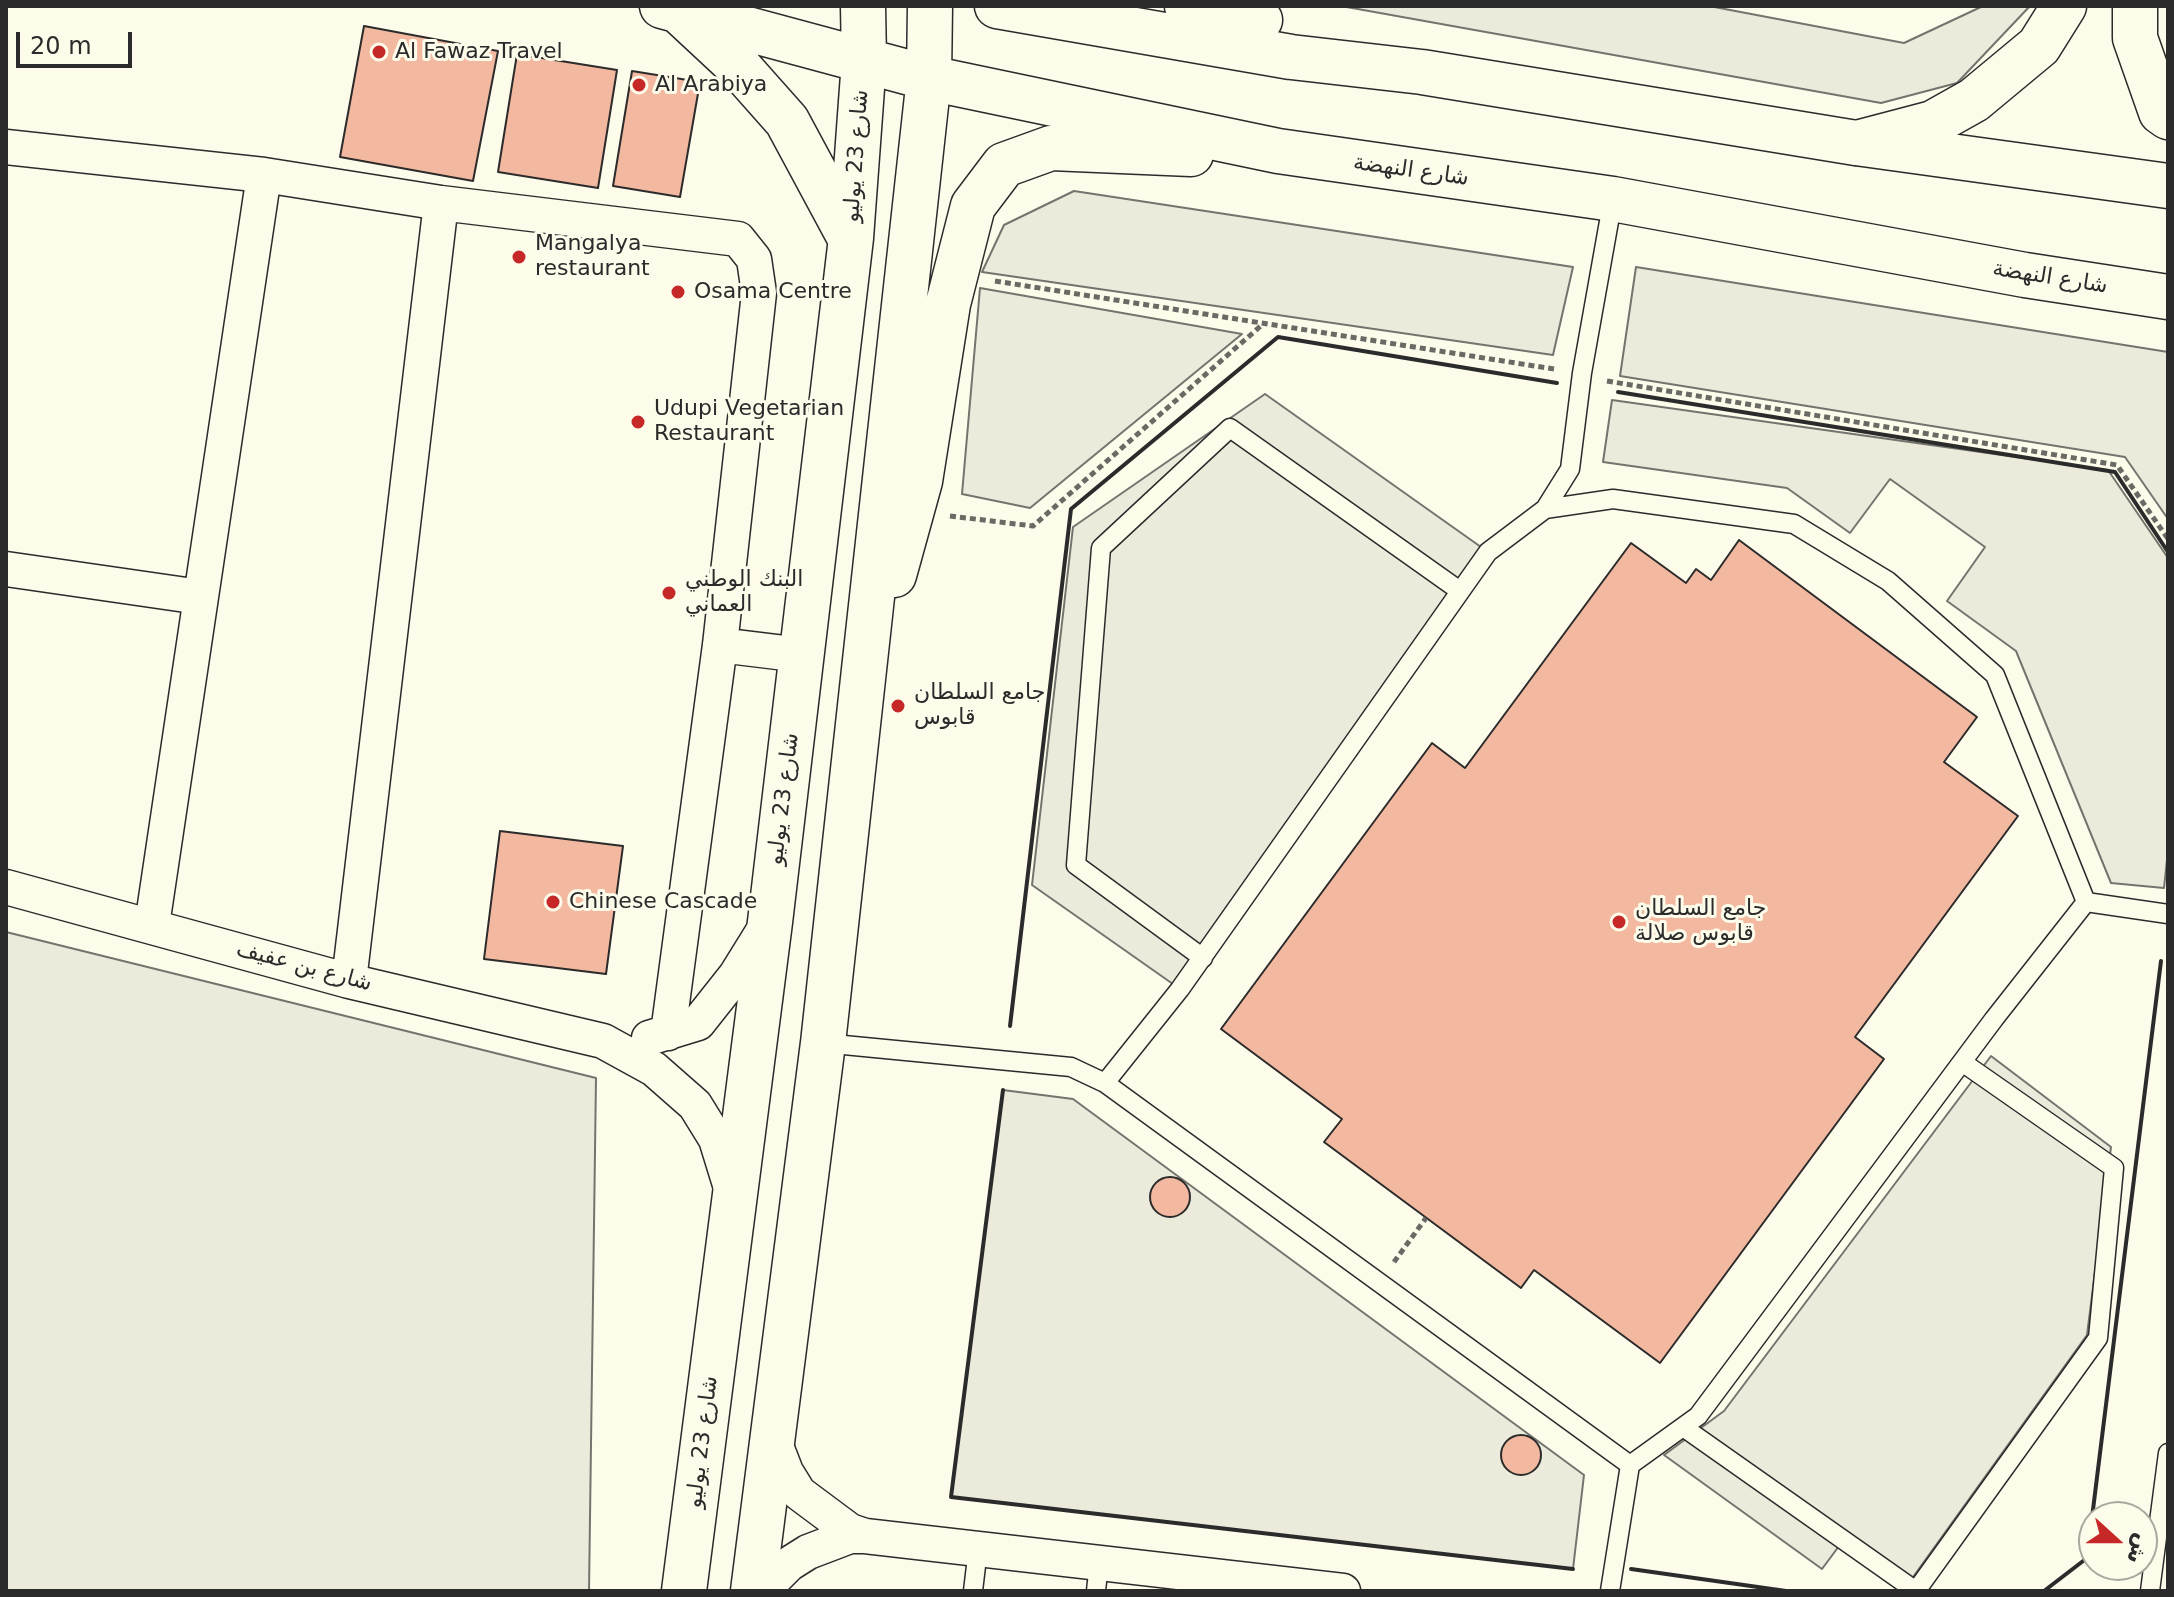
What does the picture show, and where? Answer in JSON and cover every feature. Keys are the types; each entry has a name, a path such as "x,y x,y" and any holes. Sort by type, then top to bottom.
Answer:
{"main road":[{"name":"شارع 23 يوليو","path":"684,1591 770,922 851,238 864,61 863,6"},
{"path":"753,1591 823,1043 929,78 930,6"},
{"path":"997,6 1291,57 1422,72 1856,143 2168,186"},
{"path":"1187,6 1265,21 1422,72"},
{"path":"1856,143 1933,123 1974,100 2039,46 2064,6"},
{"path":"2135,6 2135,38 2161,112 2168,117"},
{"name":"شارع النهضة","path":"670,8 929,78 1333,161 1613,199 2025,275 2168,297"},
{"path":"670,8 740,68 787,121 851,238"},
{"path":"858,708 920,481 948,304 973,206 1004,165 1051,148 1333,161"},
{"path":"2025,275 2095,306 2168,320"}],"street":[{"path":"6,147 264,175 441,203 738,239 754,259 759,293 720,645 668,1033"},
{"path":"152,925 264,175"},
{"path":"349,981 441,203"},
{"path":"6,569 200,597"},
{"path":"720,645 802,655"},
{"name":"شارع بن عفيف","path":"6,887 349,981 603,1041 654,1069 695,1105 716,1139 734,1199"},
{"name":"شارع بن عفيف","path":"603,1041 656,1038 698,1023 736,975 770,922"},
{"path":"774,1441 786,1472 799,1493 841,1525 865,1536"},
{"path":"762,1591 789,1564 808,1552 850,1536 978,1549 1098,1577 1343,1591"}],"lane":[{"path":"1105,1083 1203,958 1488,552 1545,509 1570,469 1582,373 1613,199"},
{"path":"1203,958 1076,865 1101,548 1230,428 1460,591"},
{"path":"1545,509 1613,499 1794,524 1888,581 1995,675 2086,902"},
{"path":"2086,902 2168,914"},
{"path":"1610,1591 1630,1465 1698,1416 1962,1062 2086,902"},
{"path":"823,1043 1071,1067 1105,1083 1630,1465"},
{"path":"1683,1427 1916,1591 2098,1338 2113,1183 2114,1168 1962,1062"},
{"path":"2150,1591 2168,1453"},
{"path":"973,1591 978,1549"}],"path":[{"path":"912,511 1033,526 1264,323"},
{"path":"1379,1282 1426,1218"}],"shaded area":[{"path":"1341,6 1709,6 1904,43 1983,6 2030,6 1957,83 1881,103"},
{"path":"1074,191 1573,267 1553,355 982,272 1004,225"},
{"path":"1636,267 2168,352 2168,519 2125,457 1620,376"},
{"path":"980,288 1242,334 1030,508 962,494"},
{"path":"1265,394 1488,552 1180,989 1032,885 1073,527"},
{"path":"1612,400 2108,470 2168,558 2168,850 2164,888 2111,883 2016,651 1947,601 1985,547 1890,479 1850,533 1787,488 1603,462"},
{"path":"6,932 596,1078 589,1591 6,1591"},
{"path":"1991,1056 2111,1147 2087,1335 1908,1584 1845,1538 1822,1569 1664,1455 1724,1411"},
{"path":"1003,1090 1073,1099 1584,1475 1573,1569 951,1497"}],"building":[{"path":"364,26 498,51 473,181 340,157"},
{"path":"517,54 617,70 598,188 498,172"},
{"path":"632,71 700,82 680,197 613,186"},
{"name":"جامع السلطان قابوس صلالة","path":"1739,540 1977,717 1944,762 2018,816 1855,1037 1884,1059 1660,1363 1534,1270 1521,1288 1324,1142 1342,1119 1221,1029 1432,743 1465,768 1631,543 1686,583 1696,569 1711,580"},
{"name":"Chinese Cascade","path":"500,831 623,846 606,974 484,959"},
{"path":"1170,1177 1184,1183 1190,1197 1184,1211 1170,1217 1156,1211 1150,1197 1156,1183"},
{"path":"1521,1435 1535,1441 1541,1455 1535,1469 1521,1475 1507,1469 1501,1455 1507,1441"}],"wall":[{"path":"1010,1026 1071,509 1278,337 1557,383"},
{"path":"1618,392 2115,472 2168,552"},
{"path":"2044,1591 2087,1558 2161,961"},
{"path":"1003,1090 951,1497 1573,1569"},
{"path":"1631,1569 1786,1591"}],"place":[{"name":"Al Fawaz Travel","path":"379,52"},
{"name":"Al Arabiya","path":"639,85"},
{"name":"Mangalya restaurant","path":"519,257"},
{"name":"Osama Centre","path":"678,292"},
{"name":"Udupi Vegetarian Restaurant","path":"638,422"},
{"name":"البنك الوطني العماني","path":"669,593"},
{"name":"جامع السلطان قابوس","path":"898,706"},
{"name":"Chinese Cascade","path":"553,902"},
{"name":"جامع السلطان قابوس صلالة","path":"1619,922"}]}
